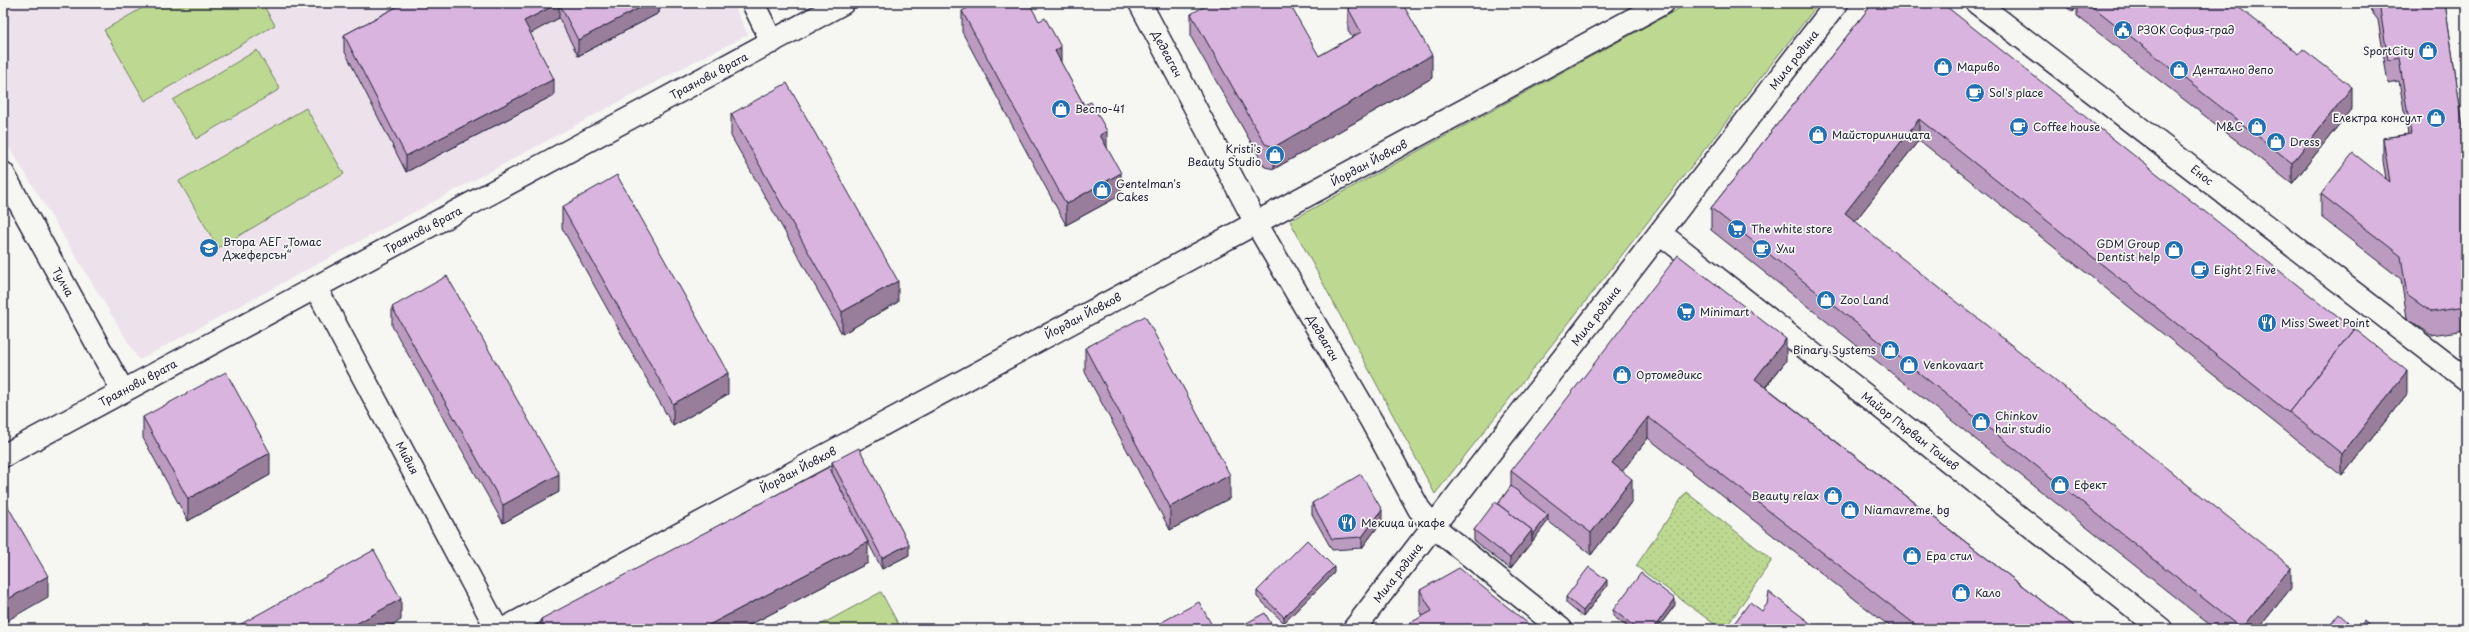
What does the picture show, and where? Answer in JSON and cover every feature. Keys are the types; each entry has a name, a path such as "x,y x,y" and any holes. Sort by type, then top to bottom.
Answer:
{"street":[{"path":"753,3 772,42"},
{"name":"Траянови врата","path":"3,456 844,3"},
{"name":"Дедеагач","path":"1140,3 1256,223 1372,422 1419,509 1434,527 1561,629"},
{"name":"Йордан Йовков","path":"504,629 1662,3"},
{"name":"Мила родина","path":"1354,629 1837,3"},
{"name":"Енос","path":"1977,3 2466,379"},
{"name":"Тулча","path":"3,173 123,392"},
{"name":"Майор Първан Тошев","path":"1660,234 2161,629"},
{"name":"Мидия","path":"316,288 497,629"}],"shaded area":[{"name":"Втора АЕГ „Томас Джеферсън“","path":"3,3 733,3 748,35 699,59 139,360 3,137"}],"green space":[{"path":"151,3 262,3 275,25 145,101 104,30"},
{"path":"1689,3 1819,3 1435,494 1290,221"},
{"path":"257,50 280,89 196,139 173,100"},
{"path":"306,108 344,174 218,248 179,181"},
{"path":"1686,492 1772,560 1725,629 1721,629 1636,566"},
{"path":"881,592 901,629 813,629"}],"building":[{"path":"404,3 559,3 524,21 554,79 406,156 344,35"},
{"path":"559,3 649,3 578,40"},
{"path":"977,3 1029,3 1039,21 1045,18 1061,47 1055,51 1084,105 1091,102 1107,131 1100,135 1121,173 1066,204 962,11"},
{"path":"1210,3 1289,3 1319,56 1361,32 1348,8 1357,3 1402,3 1432,55 1274,147 1265,144 1191,14"},
{"path":"1873,3 1942,3 2354,330 2289,413 1919,119 1845,213 2291,567 2242,629 1711,208"},
{"path":"2069,3 2076,3 2073,6"},
{"path":"2088,3 2233,3 2299,54 2303,49 2352,87 2292,163"},
{"path":"2379,3 2445,3 2466,147 2466,307 2431,312 2407,295 2401,256 2321,194 2353,153 2390,182 2383,138 2411,134 2399,58 2388,60"},
{"path":"787,83 898,281 842,312 731,114"},
{"path":"617,175 728,373 673,404 562,207"},
{"path":"1678,255 1786,339 1755,379 2078,629 1921,629 1648,417 1612,463 1632,479 1591,533 1511,471"},
{"path":"447,276 559,474 503,505 392,307"},
{"path":"1145,316 1230,475 1170,507 1085,348"},
{"path":"2355,329 2407,371 2342,454 2289,412"},
{"path":"226,372 270,453 188,499 143,417"},
{"path":"859,448 909,544 882,558 832,462"},
{"path":"829,467 868,542 701,629 546,629 541,619"},
{"path":"1361,474 1382,510 1362,537 1332,539 1312,503"},
{"path":"1511,486 1548,515 1532,536 1532,530 1498,504"},
{"path":"3,498 48,576 3,602"},
{"path":"1495,502 1532,530 1510,558 1474,530"},
{"path":"1307,540 1334,567 1284,617 1257,591"},
{"path":"374,550 401,599 347,629 232,629"},
{"path":"1589,567 1607,580 1583,611 1566,597"},
{"path":"1459,568 1535,629 1399,629 1432,611 1420,590"},
{"path":"1641,573 1675,599 1653,629 1638,629 1613,610"},
{"path":"1769,592 1809,622 1809,629 1730,629 1750,602 1762,611 1767,604"},
{"path":"1199,602 1214,629 1149,629"},
{"path":"1265,613 1274,629 1242,629 1241,626"},
{"path":"2339,614 2356,629 2327,629"},
{"path":"2364,621 2373,629 2358,629"}],"place":[{"name":"РЗОК София-град","path":"2123,30"},
{"name":"SportCity","path":"2428,51"},
{"name":"Мариво","path":"1943,67"},
{"name":"Дентално депо","path":"2179,70"},
{"name":"Sol's place","path":"1975,93"},
{"name":"Веспо-41","path":"1061,109"},
{"name":"Електра консулт","path":"2436,118"},
{"name":"Coffee house","path":"2019,127"},
{"name":"M&C","path":"2257,127"},
{"name":"Майсторилницата","path":"1818,135"},
{"name":"Dress","path":"2276,142"},
{"name":"Kristi's Beauty Studio","path":"1275,155"},
{"name":"Gentelman's Cakes","path":"1102,190"},
{"name":"The white store","path":"1737,229"},
{"name":"Втора АЕГ „Томас Джеферсън“","path":"209,248"},
{"name":"Ули","path":"1762,249"},
{"name":"GDM Group Dentist help","path":"2174,250"},
{"name":"Eight 2 Five","path":"2200,270"},
{"name":"Zoo Land","path":"1826,300"},
{"name":"Minimart","path":"1686,312"},
{"name":"Miss Sweet Point","path":"2267,323"},
{"name":"Binary Systems","path":"1890,350"},
{"name":"Venkovaart","path":"1909,365"},
{"name":"Ортомедикс","path":"1622,375"},
{"name":"Chinkov hair studio","path":"1981,422"},
{"name":"Ефект","path":"2060,485"},
{"name":"Beauty relax","path":"1833,496"},
{"name":"Niamavreme. bg","path":"1850,510"},
{"name":"Мекица и кафе","path":"1347,523"},
{"name":"Ера стил","path":"1912,556"},
{"name":"Кало","path":"1961,593"}]}
